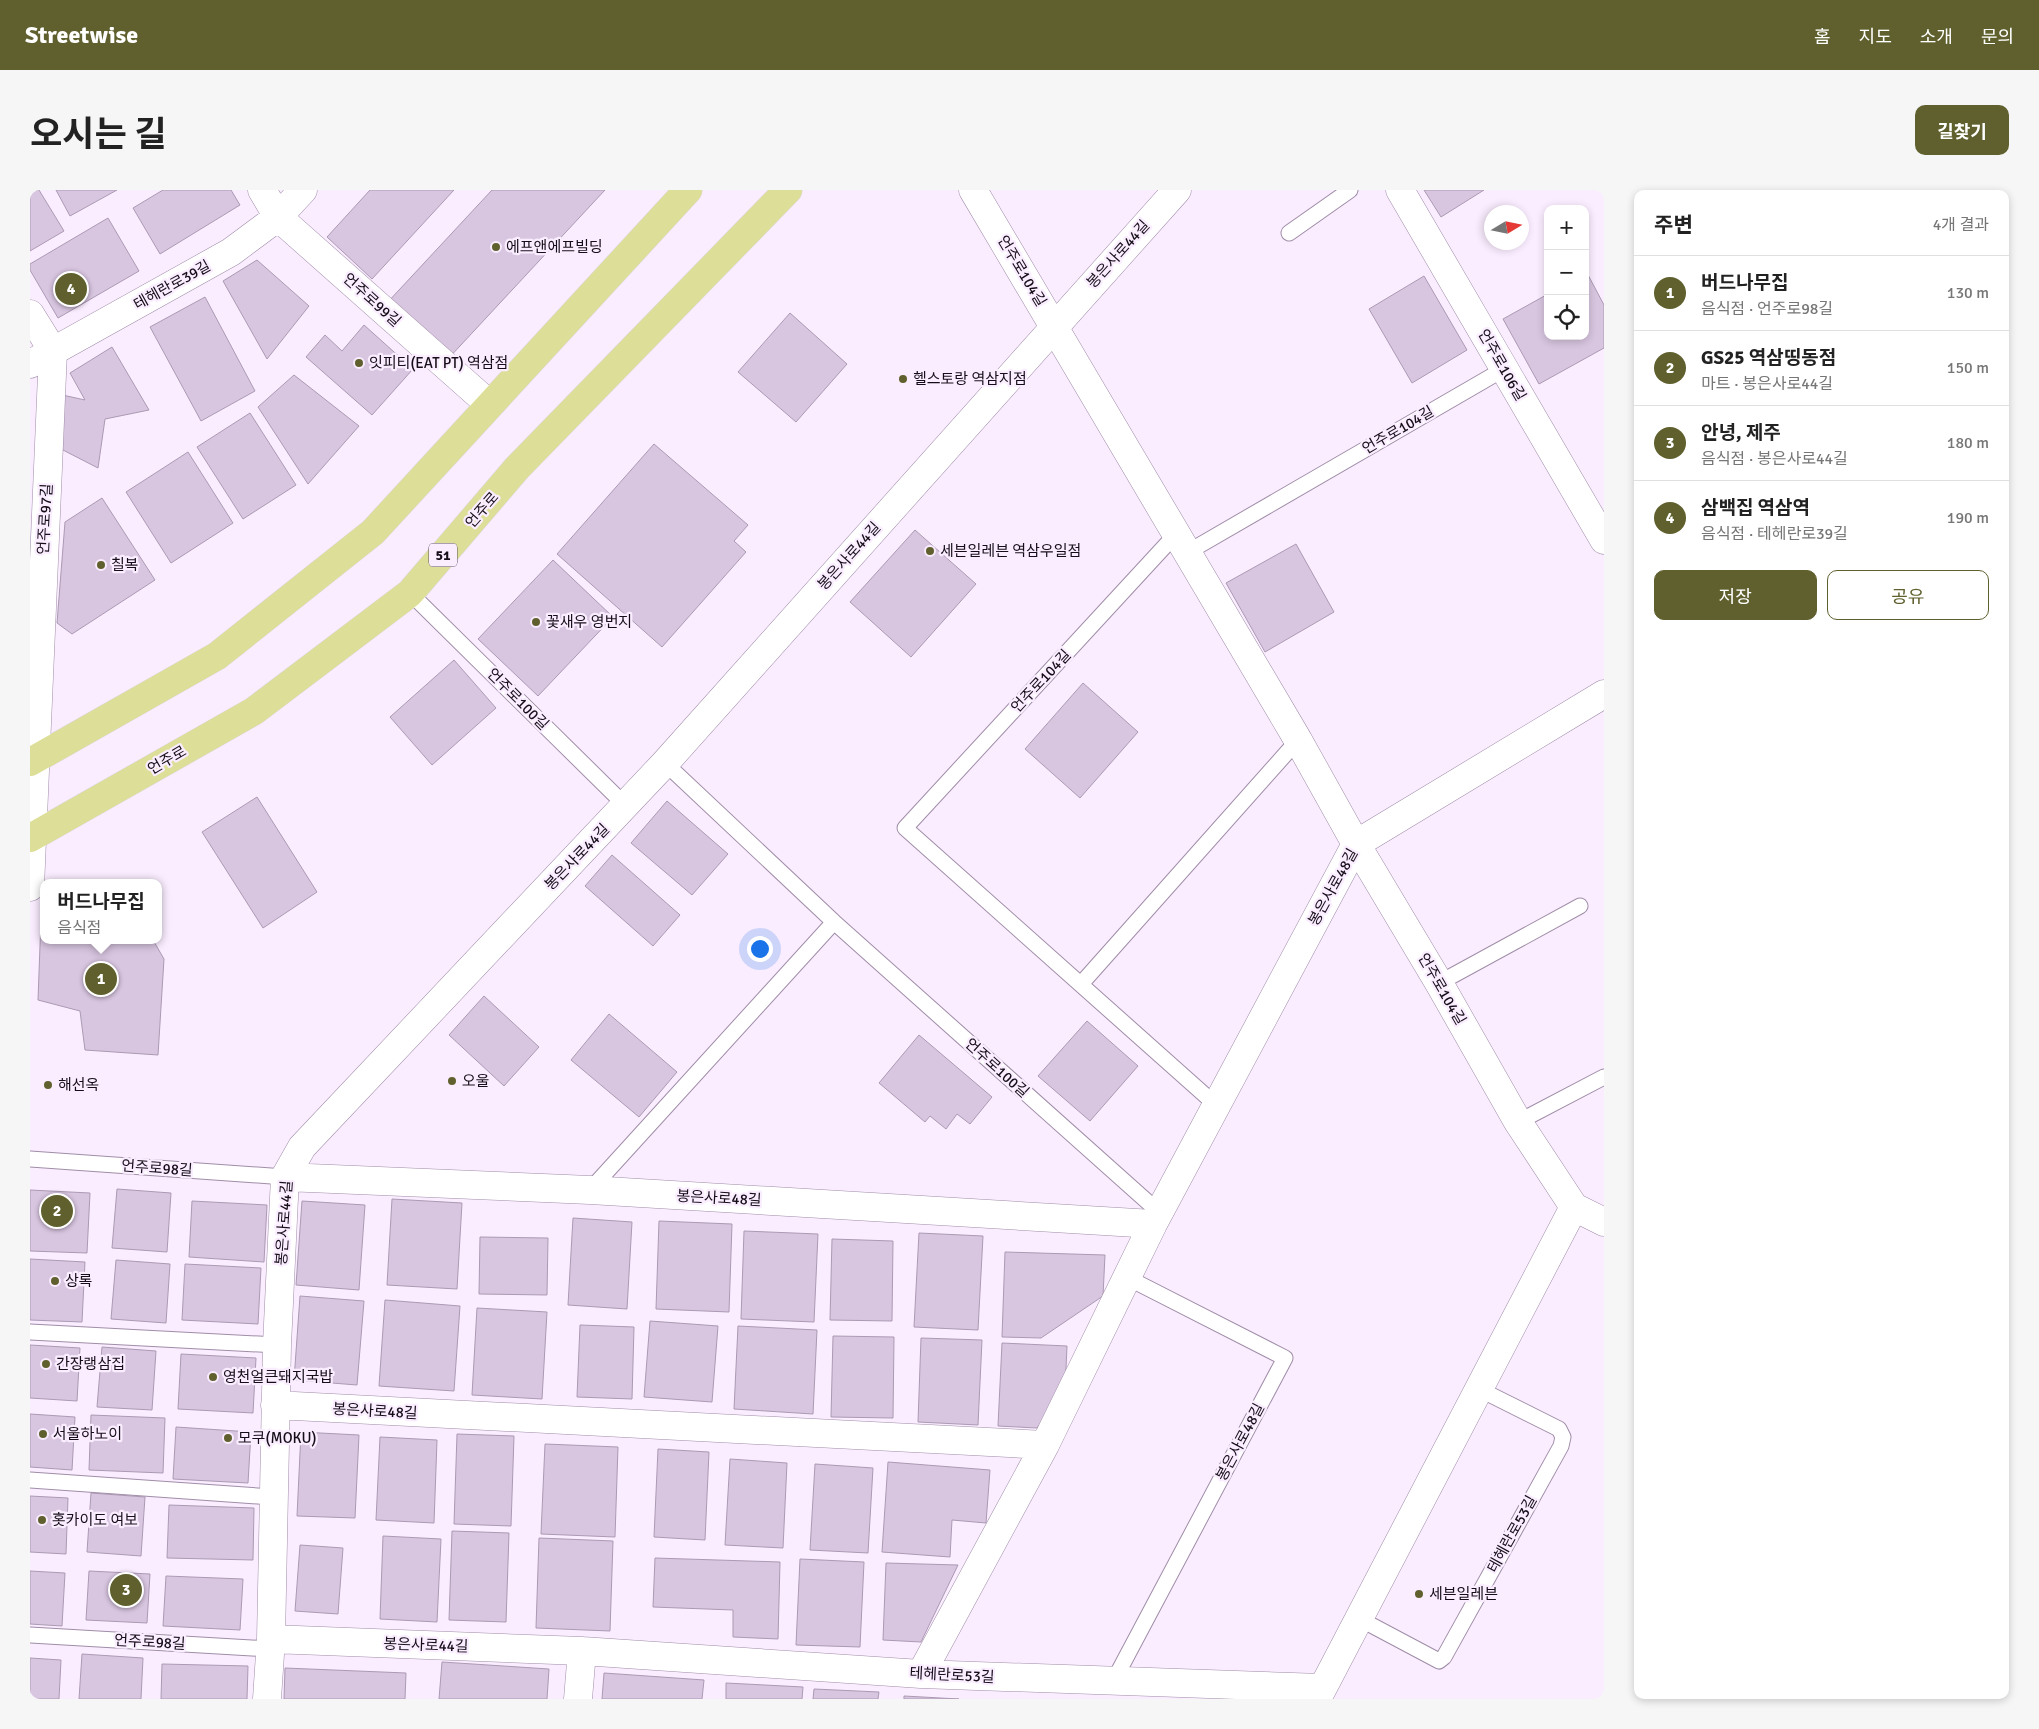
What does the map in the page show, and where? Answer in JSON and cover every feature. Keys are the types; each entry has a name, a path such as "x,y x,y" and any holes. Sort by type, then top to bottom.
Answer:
{"main road":[{"path":"32,761 217,656 373,532 688,190"},
{"name":"언주로","path":"31,837 254,711 410,593 517,468 788,190"}],"street":[{"name":"언주로99길","path":"262,190 278,217 489,404"},
{"name":"테헤란로39길","path":"30,364 232,252 278,217 303,190"},
{"name":"언주로104길","path":"973,190 1298,740 1356,844 1439,983 1518,1122 1574,1206 1604,1222"},
{"name":"봉은사로44길","path":"267,1699 277,1345 285,1177 302,1147 626,806 1054,325 1177,190"},
{"name":"언주로106길","path":"1400,190 1604,540"},
{"path":"30,314 53,350"},
{"name":"언주로97길","path":"32,761 53,350"},
{"name":"봉은사로48길","path":"921,1674 1045,1445 1157,1219 1356,844 1604,694"},
{"path":"30,887 32,761"},
{"name":"봉은사로48길","path":"285,1177 590,1190 1157,1219"},
{"name":"테헤란로53길","path":"582,1651 921,1674 1113,1682 1320,1694 1574,1206"},
{"name":"봉은사로48길","path":"275,1406 1045,1445"},
{"name":"봉은사로44길","path":"270,1644 582,1651"},
{"path":"578,1699 582,1651"}],"lane":[{"path":"1289,233 1350,190"},
{"name":"언주로104길","path":"1081,984 905,828 1182,542 1504,369"},
{"name":"언주로100길","path":"410,593 626,806"},
{"path":"1216,1105 1081,984 1298,740"},
{"name":"언주로100길","path":"665,763 834,922 1157,1219"},
{"path":"1439,983 1580,906"},
{"path":"590,1190 834,922"},
{"path":"1518,1122 1604,1077"},
{"name":"언주로98길","path":"30,1159 285,1177"},
{"name":"봉은사로48길","path":"1113,1682 1285,1358 1128,1278"},
{"path":"30,1332 277,1345"},
{"name":"테헤란로53길","path":"1358,1618 1439,1661 1444,1657 1561,1446 1563,1437 1560,1429 1479,1389"},
{"path":"30,1480 272,1497"},
{"name":"언주로98길","path":"30,1635 270,1644"}],"building":[{"path":"39,190 64,231 30,251 30,193"},
{"path":"56,190 117,190 70,216"},
{"path":"163,190 231,190 240,205 160,254 133,208"},
{"path":"370,190 454,190 372,279 327,237"},
{"name":"에프앤에프빌딩","path":"492,190 605,190 447,360 386,304"},
{"path":"1424,190 1484,190 1441,217"},
{"path":"108,218 139,271 58,318 30,270 30,264"},
{"path":"257,260 309,306 267,359 223,281"},
{"path":"1424,276 1467,350 1412,383 1369,309"},
{"path":"1589,277 1604,305 1604,348 1539,384 1503,319 1544,296 1544,340 1589,340"},
{"path":"205,297 255,391 201,421 150,327"},
{"path":"790,313 847,364 796,422 738,372"},
{"path":"364,325 413,369 372,415 306,357 325,335 342,351"},
{"path":"112,347 149,410 105,419 98,468 61,449 58,394 85,400 70,373"},
{"path":"294,375 359,426 308,484 258,407"},
{"path":"250,413 296,485 243,519 197,447"},
{"path":"654,444 748,525 734,541 746,552 662,647 557,554"},
{"path":"188,452 233,523 171,563 126,492"},
{"path":"102,498 155,580 72,634 57,623 65,522"},
{"path":"915,530 976,584 911,657 850,602"},
{"path":"1296,544 1334,612 1265,652 1226,583"},
{"path":"553,560 613,617 538,696 478,639"},
{"path":"454,660 496,708 432,765 390,717"},
{"path":"1083,683 1138,732 1080,798 1025,749"},
{"path":"257,797 317,892 263,928 202,832"},
{"path":"667,801 728,854 692,895 631,843"},
{"path":"612,855 680,915 653,946 585,886"},
{"path":"40,944 155,944 164,959 158,1055 85,1050 80,1011 38,1000"},
{"path":"484,996 539,1047 504,1086 449,1035"},
{"path":"609,1014 677,1072 639,1117 571,1060"},
{"path":"1087,1021 1138,1066 1090,1121 1038,1076"},
{"path":"919,1035 992,1097 970,1124 957,1114 946,1129 930,1116 925,1122 879,1083"},
{"path":"117,1189 171,1193 167,1252 112,1248"},
{"path":"30,1190 90,1193 87,1253 30,1251"},
{"path":"392,1199 462,1203 457,1289 387,1285"},
{"path":"192,1201 267,1205 264,1262 189,1257"},
{"path":"302,1201 365,1205 359,1290 296,1285"},
{"path":"573,1218 632,1222 627,1309 568,1305"},
{"path":"659,1221 732,1224 729,1312 656,1309"},
{"path":"744,1231 818,1234 814,1322 741,1319"},
{"path":"919,1233 983,1236 978,1330 914,1327"},
{"path":"480,1237 548,1238 547,1295 479,1294"},
{"path":"832,1239 893,1241 892,1321 830,1320"},
{"path":"1005,1252 1105,1255 1103,1296 1041,1338 1002,1337"},
{"path":"30,1259 85,1262 82,1322 30,1320"},
{"path":"116,1260 170,1264 166,1323 111,1319"},
{"path":"185,1264 261,1268 258,1324 182,1320"},
{"path":"300,1296 364,1301 357,1385 294,1380"},
{"path":"385,1300 460,1306 454,1391 379,1386"},
{"path":"477,1308 547,1312 542,1399 472,1395"},
{"path":"650,1321 718,1326 712,1402 644,1397"},
{"path":"580,1325 634,1327 632,1399 577,1397"},
{"path":"738,1326 817,1330 813,1414 734,1409"},
{"path":"833,1336 894,1337 893,1418 831,1417"},
{"path":"921,1338 982,1340 978,1425 918,1422"},
{"path":"1002,1343 1067,1346 1065,1391 1037,1428 998,1426"},
{"path":"30,1345 80,1348 77,1401 30,1398"},
{"path":"102,1347 156,1351 152,1410 97,1407"},
{"path":"181,1354 256,1358 253,1413 178,1409"},
{"path":"30,1414 75,1417 72,1470 30,1467"},
{"path":"91,1415 165,1418 163,1473 89,1470"},
{"path":"176,1427 251,1432 248,1483 173,1479"},
{"path":"301,1432 359,1435 355,1518 297,1516"},
{"path":"457,1434 514,1436 511,1526 454,1524"},
{"path":"380,1437 437,1440 434,1523 376,1520"},
{"path":"545,1444 618,1447 615,1537 541,1534"},
{"path":"658,1449 709,1452 705,1540 654,1537"},
{"path":"730,1459 787,1463 783,1548 725,1545"},
{"path":"888,1462 990,1470 986,1523 952,1520 950,1557 882,1552"},
{"path":"815,1464 873,1468 868,1553 810,1550"},
{"path":"91,1493 145,1497 141,1556 87,1552"},
{"path":"30,1496 68,1498 66,1554 30,1552"},
{"path":"169,1505 254,1508 253,1560 167,1558"},
{"path":"452,1531 509,1533 506,1622 449,1620"},
{"path":"383,1536 441,1539 437,1622 380,1619"},
{"path":"539,1538 613,1541 610,1631 536,1628"},
{"path":"300,1545 343,1548 338,1614 295,1611"},
{"path":"655,1558 780,1562 778,1639 733,1637 733,1610 653,1607"},
{"path":"800,1559 864,1562 860,1647 796,1645"},
{"path":"886,1563 958,1565 921,1642 883,1640"},
{"path":"30,1571 65,1573 62,1626 30,1624"},
{"path":"89,1571 150,1574 147,1623 86,1620"},
{"path":"166,1576 243,1579 240,1630 163,1626"},
{"path":"82,1654 143,1658 141,1699 79,1699"},
{"path":"30,1658 61,1660 59,1699 30,1699"},
{"path":"442,1662 549,1669 547,1699 439,1699"},
{"path":"162,1664 248,1666 247,1699 161,1699"},
{"path":"285,1668 406,1673 405,1699 284,1699"},
{"path":"604,1673 704,1680 702,1699 602,1699"},
{"path":"726,1683 803,1687 802,1699 726,1699"},
{"path":"814,1689 879,1692 878,1699 813,1699"},
{"path":"904,1696 959,1699 904,1699"}],"place":[{"name":"에프앤에프빌딩","path":"496,247"},
{"name":"삼백집 역삼역","path":"71,289"},
{"name":"잇피티(EAT PT) 역삼점","path":"359,363"},
{"name":"헬스토랑 역삼지점","path":"903,379"},
{"name":"세븐일레븐 역삼우일점","path":"930,551"},
{"name":"칠복","path":"101,565"},
{"name":"꽃새우 영번지","path":"536,622"},
{"name":"버드나무집","path":"101,979"},
{"name":"오울","path":"452,1081"},
{"name":"해선옥","path":"48,1085"},
{"name":"GS25 역삼띵동점","path":"57,1211"},
{"name":"상록","path":"55,1281"},
{"name":"간장랭삼집","path":"46,1364"},
{"name":"영천얼큰돼지국밥","path":"213,1377"},
{"name":"서울하노이","path":"43,1434"},
{"name":"모쿠(MOKU)","path":"228,1438"},
{"name":"홋카이도 여보","path":"42,1520"},
{"name":"안녕, 제주","path":"126,1590"},
{"name":"세븐일레븐","path":"1419,1594"}]}
